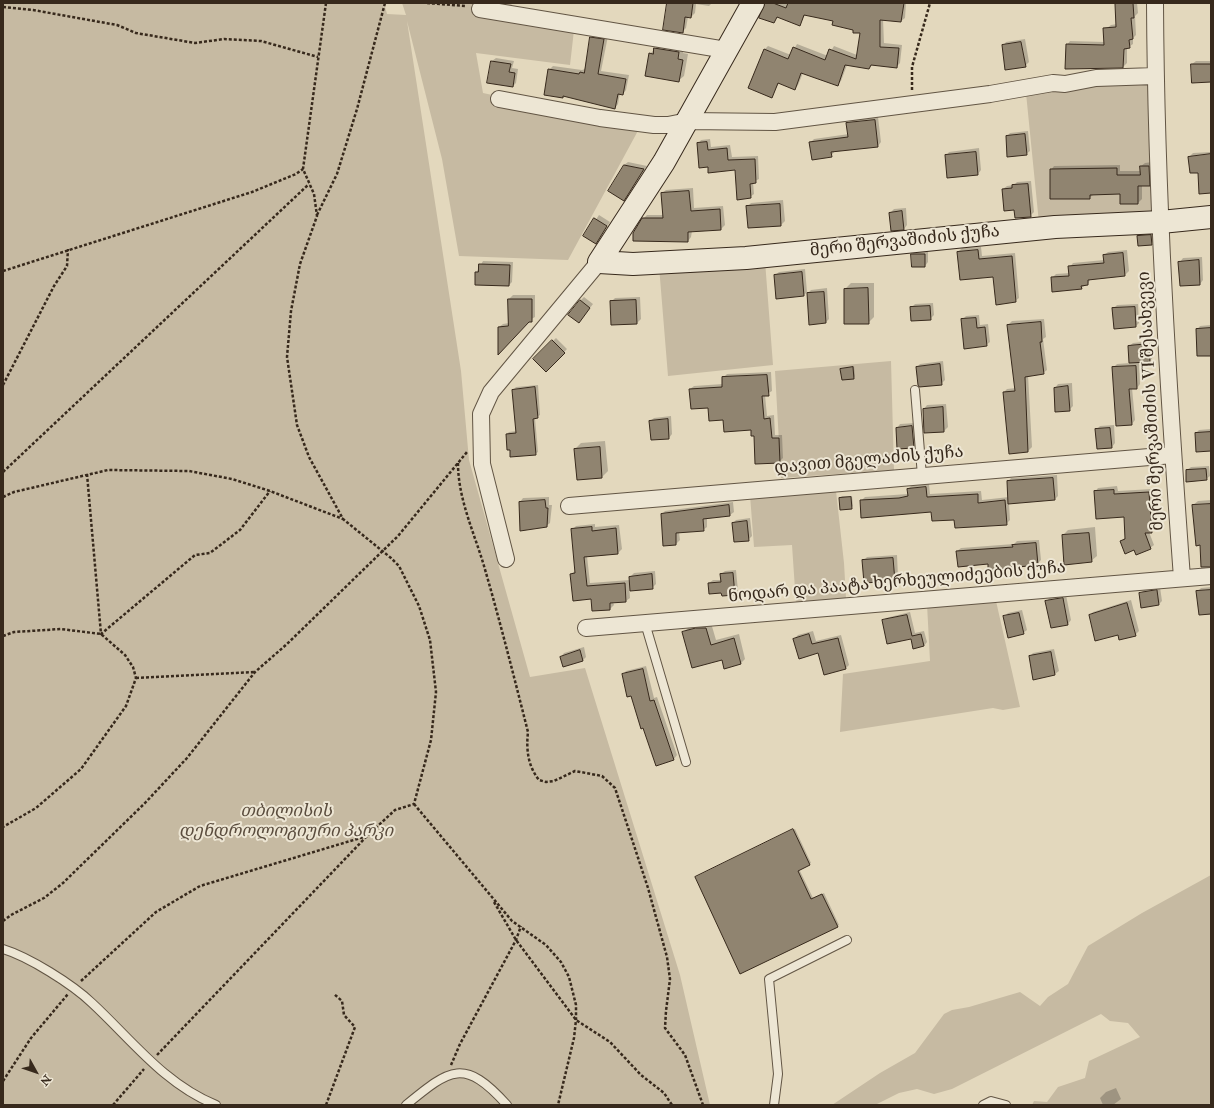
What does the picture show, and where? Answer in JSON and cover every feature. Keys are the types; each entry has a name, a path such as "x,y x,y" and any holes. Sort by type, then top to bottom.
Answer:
{"street":[{"path":"506,559 482,464 482,414 491,392 599,262 664,162 753,3"},
{"name":"მერი შერვაშიძის VI შესახვევი","path":"1155,3 1155,76 1161,222 1173,455 1182,578"},
{"path":"480,8 726,50"},
{"path":"499,99 600,118 654,125 668,125 688,121 775,122 990,94 1053,83 1065,84 1096,78 1155,76"},
{"name":"მერი შერვაშიძის ქუჩა","path":"599,262 633,264 746,258 1055,227 1161,222 1211,217"},
{"name":"დავით მგელაძის ქუჩა","path":"569,506 1173,455"},
{"name":"ნოდარ და პაატა ხერხეულიძეების ქუჩა","path":"586,628 1211,576"}],"lane":[{"path":"915,390 922,476"},
{"path":"645,623 686,762"},
{"path":"774,1105 778,1074 769,979 847,940"},
{"path":"3,949 30,962 73,988 91,1002 150,1062 179,1084 216,1105"},
{"path":"406,1105 447,1074 465,1073 475,1077 490,1088 506,1105"},
{"path":"983,1105 991,1101 1006,1105"}],"path":[{"path":"317,216 314,194 303,169 326,3"},
{"path":"343,519 309,457 297,425 287,357 291,311 300,264 317,216 337,174 357,109 385,3"},
{"path":"427,3 480,8"},
{"path":"912,104 912,67 930,3"},
{"path":"3,7 33,10 117,26 136,32 195,42 224,39 261,42 318,57"},
{"path":"3,271 252,192 296,174 303,169"},
{"path":"3,472 309,184"},
{"path":"3,385 54,286 67,266 68,250"},
{"path":"3,921 11,915 44,898 63,883 140,809 187,758 255,672 287,644 398,536 468,451"},
{"path":"458,463 460,488 486,573 528,732 526,745 530,764 539,780 546,782 554,781 575,771 602,776 614,788 648,888 667,957 670,979 665,1028 685,1055 703,1105"},
{"path":"3,497 14,492 108,470 189,472 232,479 270,491 343,519 399,566 419,606 430,640 436,692 431,740 414,804"},
{"path":"87,474 102,634"},
{"path":"102,634 195,555 210,553 240,530 270,491"},
{"path":"3,636 14,632 61,629 102,634 125,655 133,667 136,678 126,706 81,769 36,808 3,827"},
{"path":"136,678 255,672"},
{"path":"113,1105 150,1062 367,836 395,810 414,804"},
{"path":"414,804 512,921 540,939 561,962 569,977 576,1004 576,1020 574,1038 558,1105"},
{"path":"3,1081 31,1038 73,988 156,912 200,886 367,836"},
{"path":"491,897 516,940 576,1020 610,1042 641,1075 664,1093 672,1105"},
{"path":"447,1074 460,1044 516,940 521,926"},
{"path":"326,1105 355,1027 344,1015 342,1001 334,994"}],"green space":[{"name":"თბილისის დენდროლოგიური პარკი","path":"3,3 384,3 387,14 406,15 402,3 512,3 508,18 574,30 570,65 476,53 483,93 640,127 568,260 459,256 442,159 407,21 461,371 469,460 530,677 585,668 680,975 710,1105 3,1105"},
{"path":"1150,81 1155,217 1039,223 1026,93 1072,86"},
{"path":"765,261 773,365 668,376 659,266"},
{"path":"891,361 894,470 781,478 775,371"},
{"path":"836,491 844,563 846,598 796,604 792,545 754,547 750,495"},
{"path":"996,601 1020,707 1003,710 993,708 840,732 843,674 930,661 927,604"},
{"path":"1211,875 1211,1103 1207,1105 1032,1105 1034,1101 1047,1102 1058,1087 1085,1078 1089,1061 1140,1037 1128,1023 1110,1021 1101,1014 952,1089 934,1094 917,1089 899,1093 875,1105 832,1105 880,1073 915,1053 944,1014 952,1010 969,1007 1020,992 1040,1006 1048,997 1068,984 1088,946 1142,913"}],"building":[{"path":"667,3 693,3 691,18 685,17 683,33 663,30"},
{"path":"765,3 773,3 786,8 788,3 904,3 901,22 880,20 880,47 899,48 897,68 871,65 869,69 845,65 838,86 801,73 795,90 778,83 772,98 748,88 764,49 788,59 793,47 825,60 829,49 856,59 860,33 853,33 853,30 832,25 833,21 804,15 800,26 777,17 774,23 759,18"},
{"path":"1133,3 1134,18 1131,18 1133,39 1129,40 1130,48 1124,49 1123,68 1065,69 1066,44 1104,45 1103,28 1116,27 1115,4"},
{"path":"590,37 604,39 598,74 626,79 623,95 618,94 615,109 563,96 563,98 544,95 548,69 579,74 580,72 584,73"},
{"path":"1021,42 1026,67 1005,70 1002,45"},
{"path":"654,48 679,52 678,59 683,60 679,82 645,76 649,53 653,54"},
{"path":"491,61 511,64 509,72 515,73 513,87 487,83"},
{"path":"1191,64 1211,64 1211,82 1192,83"},
{"path":"875,120 878,147 831,152 832,157 812,160 809,142 848,137 846,123"},
{"path":"1025,134 1027,155 1007,157 1006,136"},
{"path":"707,142 708,150 727,148 728,160 755,159 756,183 750,184 751,198 737,200 735,170 708,173 708,167 699,168 697,143"},
{"path":"976,152 978,175 947,178 945,155"},
{"path":"1211,154 1211,193 1199,194 1198,173 1190,173 1188,157"},
{"path":"624,165 644,169 624,201 608,191"},
{"path":"1140,166 1149,166 1150,186 1138,186 1138,204 1120,204 1120,194 1090,195 1090,199 1050,199 1050,169 1117,168 1117,175 1140,175"},
{"path":"1028,184 1031,217 1015,218 1014,210 1004,211 1002,189 1012,188 1012,185"},
{"path":"689,191 691,211 720,209 721,230 688,232 688,242 633,241 633,233 642,218 663,218 661,193"},
{"path":"780,204 781,226 748,228 746,206"},
{"path":"902,211 904,230 891,231 889,213"},
{"path":"594,218 607,226 596,244 583,236"},
{"path":"1151,235 1152,245 1138,246 1137,236"},
{"path":"978,250 979,259 1012,256 1016,302 996,305 993,277 960,280 957,252"},
{"path":"1123,253 1125,276 1088,280 1088,285 1081,286 1082,289 1052,292 1051,277 1069,276 1068,266 1104,263 1103,255"},
{"path":"911,254 925,254 925,267 912,267"},
{"path":"1199,260 1200,285 1180,286 1178,262"},
{"path":"479,264 510,265 509,286 475,285 475,272 478,272"},
{"path":"802,272 804,296 776,299 774,275"},
{"path":"868,288 869,324 844,324 844,289"},
{"path":"824,292 826,323 809,325 807,293"},
{"path":"508,299 532,299 532,322 529,322 498,355 498,327 508,326"},
{"path":"580,300 590,308 579,323 568,315"},
{"path":"636,300 637,324 611,325 610,301"},
{"path":"930,306 931,320 911,321 910,307"},
{"path":"1135,307 1136,327 1114,329 1112,308"},
{"path":"976,318 977,328 985,327 987,346 964,349 961,319"},
{"path":"1041,322 1042,342 1040,342 1044,374 1025,377 1028,452 1009,454 1003,392 1015,391 1007,325"},
{"path":"1211,328 1211,356 1197,356 1196,329"},
{"path":"552,340 565,353 546,372 533,359"},
{"path":"1149,344 1150,362 1129,363 1128,346"},
{"path":"940,364 942,385 919,387 916,367"},
{"path":"1136,366 1137,389 1129,389 1132,425 1116,426 1112,367"},
{"path":"853,367 854,379 842,380 840,369"},
{"path":"767,375 769,396 762,396 764,419 770,418 772,438 779,438 780,463 755,464 754,436 751,436 751,430 724,432 723,420 709,421 708,408 691,409 689,389 722,387 722,377"},
{"path":"1068,386 1070,411 1055,412 1054,388"},
{"path":"535,387 538,418 533,419 536,455 510,457 510,450 507,450 506,434 516,433 512,390"},
{"path":"943,407 944,432 924,433 923,409"},
{"path":"668,419 669,439 651,440 649,421"},
{"path":"912,426 914,448 897,449 896,428"},
{"path":"1110,428 1112,448 1097,449 1095,429"},
{"path":"1211,432 1211,451 1196,452 1195,433"},
{"path":"600,447 602,478 577,480 574,449"},
{"path":"1206,469 1207,480 1186,482 1186,470"},
{"path":"1053,478 1055,500 1008,504 1007,481"},
{"path":"926,487 927,497 978,494 978,503 1005,500 1007,525 955,528 954,520 932,521 931,512 861,518 860,500 899,498 908,496 907,489"},
{"path":"1114,490 1114,494 1149,492 1152,533 1145,533 1151,549 1136,555 1134,550 1125,554 1120,541 1125,539 1124,517 1096,519 1094,491"},
{"path":"851,497 852,509 840,510 839,498"},
{"path":"545,500 546,508 548,508 547,527 520,531 519,502"},
{"path":"1211,504 1211,567 1201,567 1200,545 1196,546 1192,505"},
{"path":"729,505 730,516 703,519 704,531 676,533 676,545 663,546 661,514"},
{"path":"747,521 749,541 734,542 732,523"},
{"path":"592,527 592,531 616,528 618,554 584,557 587,586 625,583 626,602 610,603 610,610 592,611 591,599 573,601 570,574 575,573 571,529"},
{"path":"1089,533 1092,562 1064,565 1062,535"},
{"path":"1036,543 1038,565 988,570 988,564 958,567 956,551 1013,547 1012,545"},
{"path":"893,558 895,581 864,583 862,560"},
{"path":"733,573 735,595 722,596 721,593 709,594 708,583 721,582 720,574"},
{"path":"652,574 653,589 630,591 629,577"},
{"path":"1157,590 1159,605 1141,608 1139,593"},
{"path":"1211,590 1211,614 1199,615 1196,591"},
{"path":"1063,598 1068,625 1051,628 1045,601"},
{"path":"1127,603 1136,636 1119,640 1118,635 1095,641 1089,615"},
{"path":"1019,613 1024,634 1008,638 1003,616"},
{"path":"907,615 912,636 921,634 924,646 913,649 911,639 887,644 882,620"},
{"path":"696,628 706,628 711,645 734,638 741,664 724,669 722,660 692,668 682,632"},
{"path":"809,634 812,644 838,638 846,669 824,675 818,653 799,659 793,639"},
{"path":"580,650 583,661 563,667 560,657"},
{"path":"1051,652 1055,675 1033,680 1029,656"},
{"path":"643,669 650,701 654,700 674,760 656,766 643,728 641,729 631,696 627,697 622,674"},
{"path":"793,829 810,865 798,871 811,899 822,894 838,927 740,974 695,877"}]}
